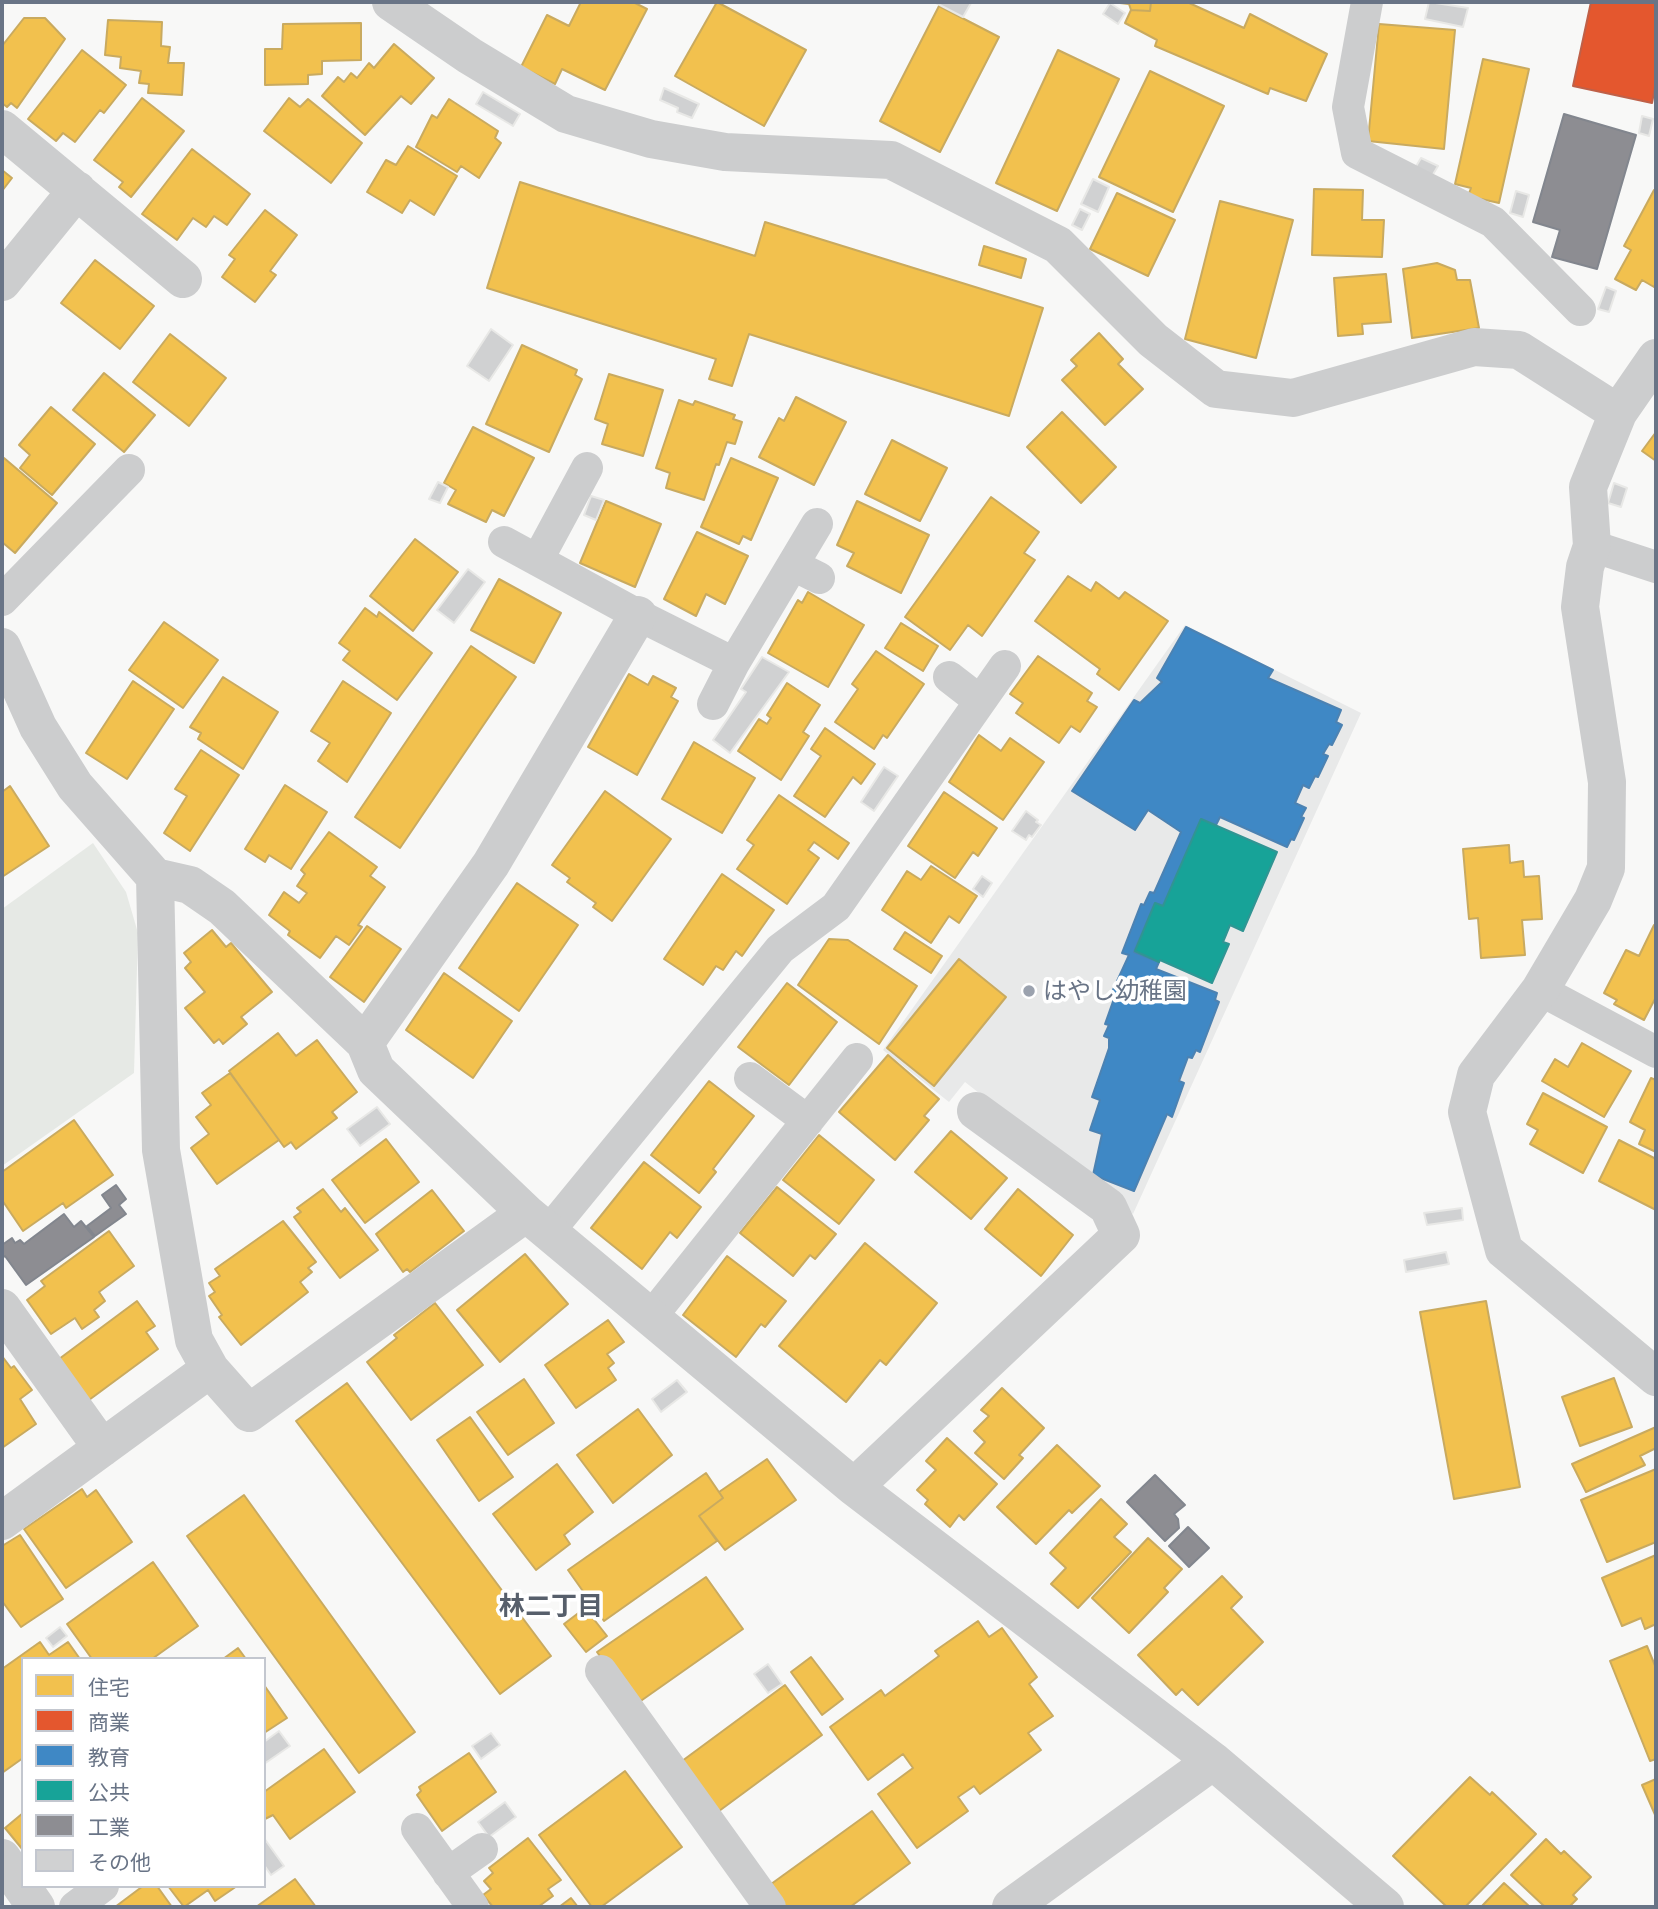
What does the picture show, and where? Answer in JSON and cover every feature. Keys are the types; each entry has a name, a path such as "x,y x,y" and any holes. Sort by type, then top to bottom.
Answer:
{"street":[{"path":"391,2 470,56 566,114 651,139 725,152 891,160 1058,245 1153,340 1216,389 1293,398 1474,347 1519,350 1618,413"},
{"path":"2,129 183,279"},
{"path":"2,282 77,190"},
{"path":"1656,358 1618,413 1588,487 1592,546 1585,567 1580,607 1606,782 1606,868 1593,900 1540,990 1476,1075 1467,1112 1504,1250 1656,1377"},
{"path":"365,1043 491,863 638,615"},
{"path":"2,647 38,727 75,786 155,877 190,885 222,907 365,1043 376,1070 538,1222 854,1487 1213,1761 1385,1907"},
{"path":"155,877 161,1150 194,1340 210,1369 249,1413 538,1222"},
{"path":"854,1487 1121,1234 1108,1208 976,1111"},
{"path":"2,1308 102,1448"},
{"path":"2,1521 210,1369"},
{"path":"1011,1907 1213,1761"},
{"path":"2,1858 21,1885"},
{"path":"23,1888 36,1907"}],"lane":[{"path":"1367,2 1348,107 1357,153 1493,222 1580,310"},
{"path":"538,559 587,468"},
{"path":"2,600 129,470"},
{"path":"713,704 734,663 806,571 817,524"},
{"path":"504,542 638,615 734,663"},
{"path":"1592,546 1656,567"},
{"path":"538,1222 780,949 836,907 1005,666"},
{"path":"949,677 980,701"},
{"path":"1540,990 1656,1052"},
{"path":"651,1317 857,1059"},
{"path":"750,1078 808,1121"},
{"path":"601,1671 770,1907"},
{"path":"417,1829 473,1907"},
{"path":"448,1873 482,1849"},
{"path":"75,1907 100,1888"}],"shaded area":[{"path":"1185,625 1361,713 1133,1214 965,1082 949,1102 883,1050"},
{"path":"93,843 126,892 138,933 134,1073 2,1166 2,909"}],"building: 住宅":[{"path":"581,2 633,2 647,9 605,90 562,69 555,84 521,67 547,15 569,26"},
{"path":"717,2 806,50 764,126 675,76"},
{"path":"1111,2 1151,2 1150,11 1131,10 1129,4"},
{"path":"1151,2 1187,2 1244,28 1250,14 1327,54 1306,101 1270,88 1268,94 1155,46 1157,40 1125,23 1131,10 1150,11"},
{"path":"939,6 999,37 940,152 880,121"},
{"path":"24,18 45,18 65,39 17,108 11,103 7,107 2,103 2,46"},
{"path":"108,20 162,22 161,46 170,47 168,63 184,63 182,95 148,93 149,84 139,83 141,71 120,68 121,57 105,55"},
{"path":"361,23 361,60 322,61 322,74 308,75 308,84 265,85 265,49 282,49 283,24"},
{"path":"1379,24 1455,30 1444,149 1368,141"},
{"path":"394,44 434,78 411,104 401,96 365,135 322,96 338,77 344,82 351,73 357,78 369,63 374,68"},
{"path":"82,50 126,85 104,113 100,110 75,142 63,133 56,141 28,119"},
{"path":"1058,50 1119,79 1057,211 996,183"},
{"path":"1483,59 1529,69 1499,203 1468,196 1471,188 1455,184"},
{"path":"1150,71 1224,106 1173,212 1099,177"},
{"path":"142,98 184,131 131,197 119,187 123,182 94,160"},
{"path":"289,98 300,107 308,99 362,143 331,183 264,131"},
{"path":"449,99 498,131 495,138 501,143 479,178 461,166 457,172 416,147 432,115 437,118"},
{"path":"408,146 457,176 434,215 410,200 402,213 367,192 386,160 396,165"},
{"path":"192,149 250,194 227,225 214,216 206,227 193,218 177,240 142,214"},
{"path":"2,170 12,178 2,191"},
{"path":"520,182 755,256 765,222 1043,308 1009,416 749,334 732,386 709,379 716,359 487,288"},
{"path":"1314,189 1363,190 1362,220 1384,220 1382,257 1312,255"},
{"path":"1654,190 1656,283 1654,287 1642,280 1636,290 1615,279 1631,250 1624,246"},
{"path":"1117,193 1175,220 1148,276 1090,249"},
{"path":"1220,201 1293,220 1256,358 1185,339"},
{"path":"265,210 297,235 270,271 276,275 255,302 222,277 235,259 229,255"},
{"path":"984,246 1026,259 1021,278 979,265"},
{"path":"95,260 154,306 120,349 61,303"},
{"path":"1437,263 1455,270 1457,280 1470,280 1479,328 1412,338 1403,269"},
{"path":"1386,274 1391,322 1362,324 1363,334 1338,336 1334,278"},
{"path":"1099,333 1123,359 1118,364 1143,389 1105,425 1062,380 1077,366 1071,360"},
{"path":"170,334 226,378 189,426 133,382"},
{"path":"522,345 577,370 575,375 582,379 549,452 486,424"},
{"path":"104,373 155,415 124,452 73,410"},
{"path":"609,374 663,390 643,456 602,444 608,424 595,419"},
{"path":"796,397 846,422 814,485 759,457 779,418 784,421"},
{"path":"679,400 693,405 695,401 735,415 733,419 742,422 735,444 727,442 719,465 716,464 704,500 666,488 670,473 656,468"},
{"path":"51,407 95,444 52,495 20,468 30,455 19,445"},
{"path":"1062,412 1116,467 1081,503 1027,447"},
{"path":"473,427 534,458 504,516 492,510 486,522 448,504 456,490 444,483"},
{"path":"1656,432 1656,461 1642,451"},
{"path":"892,440 947,468 920,521 865,494"},
{"path":"4,458 57,503 15,553 2,542"},
{"path":"731,458 778,478 751,540 743,536 739,544 701,527"},
{"path":"991,497 1039,532 1024,553 1035,560 982,636 968,625 950,650 905,617"},
{"path":"606,501 661,524 635,587 580,563"},
{"path":"857,501 929,535 901,593 847,566 854,553 837,545"},
{"path":"697,532 748,556 725,604 706,594 696,616 664,599"},
{"path":"415,539 458,572 413,631 370,596"},
{"path":"1068,576 1091,591 1096,582 1119,599 1125,592 1168,621 1119,690 1097,674 1100,669 1035,621"},
{"path":"499,579 561,613 534,663 471,630"},
{"path":"808,592 864,625 828,687 768,653 798,600 802,603"},
{"path":"365,608 377,617 379,612 432,653 397,700 343,660 350,651 339,643"},
{"path":"164,622 218,660 183,708 129,670"},
{"path":"901,623 938,646 923,671 885,648"},
{"path":"471,646 516,677 400,848 355,817"},
{"path":"876,651 924,684 887,738 883,735 874,749 835,722 858,689 852,684"},
{"path":"1038,656 1092,693 1087,701 1097,707 1080,732 1071,726 1059,743 1016,713 1023,703 1010,694"},
{"path":"629,674 648,685 653,676 676,688 671,697 678,701 637,775 588,747"},
{"path":"223,677 278,712 243,769 198,739 201,733 190,727"},
{"path":"133,681 174,709 127,779 86,753"},
{"path":"343,681 391,713 347,782 318,761 330,743 311,731"},
{"path":"787,683 820,705 803,732 809,736 781,780 738,751 759,719 767,724 771,718 767,715"},
{"path":"825,728 875,764 861,784 853,777 825,817 794,796 821,756 811,749"},
{"path":"979,735 1001,751 1010,738 1044,762 1003,820 949,782"},
{"path":"694,742 755,778 722,833 662,799"},
{"path":"201,750 239,775 190,851 164,833 187,796 175,789"},
{"path":"285,785 327,812 291,869 269,855 265,862 245,849"},
{"path":"10,786 49,846 2,877 2,792"},
{"path":"605,791 671,839 612,921 593,907 596,903 567,882 570,878 552,865"},
{"path":"944,792 997,828 978,856 973,852 955,878 908,846"},
{"path":"779,795 849,843 838,859 814,842 808,850 819,858 787,904 737,869 754,845 747,840"},
{"path":"329,832 377,867 370,876 385,887 358,925 362,927 349,945 336,936 320,958 288,935 290,931 269,915 284,892 299,903 307,893 297,886 305,874 301,870"},
{"path":"1509,845 1510,863 1523,861 1524,877 1539,876 1542,919 1522,920 1525,955 1481,958 1478,918 1469,919 1463,849"},
{"path":"931,866 977,896 959,923 949,916 931,943 882,910 907,871 921,880"},
{"path":"722,874 774,910 742,956 736,951 723,970 716,966 703,985 664,959"},
{"path":"517,883 578,925 519,1011 459,968"},
{"path":"1654,925 1656,997 1644,1020 1614,1004 1617,1000 1604,993 1626,950 1639,956"},
{"path":"367,926 401,949 364,1002 330,977"},
{"path":"212,930 226,947 231,943 272,992 241,1017 247,1024 223,1044 219,1039 214,1043 185,1008 205,992 185,968 191,962 184,953"},
{"path":"905,932 942,956 931,973 894,949"},
{"path":"829,939 848,940 917,986 879,1044 798,985"},
{"path":"959,959 1006,997 934,1086 887,1048"},
{"path":"444,973 512,1021 473,1078 406,1030"},
{"path":"787,983 837,1022 789,1085 738,1047"},
{"path":"278,1033 296,1056 317,1040 357,1092 332,1112 337,1118 296,1149 291,1142 284,1147 229,1071"},
{"path":"1582,1043 1631,1071 1604,1117 1542,1081 1555,1059 1568,1067"},
{"path":"888,1055 939,1099 924,1116 929,1120 895,1160 839,1112"},
{"path":"230,1073 279,1140 217,1184 191,1148 209,1134 196,1117 211,1105 202,1093"},
{"path":"1651,1078 1656,1080 1656,1152 1639,1144 1645,1130 1630,1122"},
{"path":"709,1081 754,1116 713,1169 716,1172 699,1193 651,1155"},
{"path":"1543,1093 1607,1127 1583,1173 1530,1144 1538,1130 1527,1124"},
{"path":"74,1120 113,1175 66,1208 63,1203 23,1231 2,1200 2,1172"},
{"path":"951,1131 1007,1178 971,1219 915,1172"},
{"path":"819,1135 874,1180 839,1224 783,1180"},
{"path":"386,1139 419,1182 365,1223 332,1180"},
{"path":"1619,1140 1656,1159 1656,1210 1599,1181"},
{"path":"644,1162 701,1207 677,1238 670,1232 642,1269 591,1228"},
{"path":"777,1187 836,1234 815,1259 810,1255 793,1276 740,1233"},
{"path":"323,1189 341,1212 345,1208 378,1250 340,1278 294,1217 301,1212 297,1208"},
{"path":"1018,1189 1073,1235 1041,1276 985,1229"},
{"path":"432,1190 464,1231 410,1272 407,1269 403,1272 376,1234"},
{"path":"283,1221 316,1262 308,1268 312,1272 300,1282 308,1292 241,1345 219,1317 222,1315 209,1296 215,1292 209,1283 220,1276 215,1269"},
{"path":"109,1231 134,1266 99,1292 105,1301 94,1310 99,1317 82,1329 75,1318 51,1334 27,1300 45,1286 41,1281"},
{"path":"865,1243 937,1303 886,1365 880,1360 846,1402 779,1346"},
{"path":"525,1254 568,1304 500,1362 457,1310"},
{"path":"727,1256 786,1301 765,1327 761,1324 736,1357 683,1315"},
{"path":"137,1301 155,1326 146,1332 158,1349 89,1400 59,1359"},
{"path":"1486,1301 1520,1487 1454,1499 1420,1312"},
{"path":"435,1303 483,1365 411,1420 367,1362 397,1338 394,1335"},
{"path":"608,1320 624,1342 607,1354 614,1363 608,1368 616,1380 576,1408 545,1365"},
{"path":"2,1356 11,1368 14,1366 32,1390 20,1399 36,1424 2,1448"},
{"path":"1614,1378 1632,1427 1580,1446 1562,1397"},
{"path":"524,1379 554,1423 508,1455 477,1412"},
{"path":"347,1383 551,1656 500,1694 296,1421"},
{"path":"1002,1388 1044,1428 1019,1455 1023,1458 1004,1479 975,1453 985,1442 974,1431 989,1416 981,1410"},
{"path":"638,1409 672,1455 613,1503 577,1455"},
{"path":"470,1417 513,1477 479,1501 437,1440"},
{"path":"1656,1427 1656,1448 1640,1456 1645,1465 1586,1492 1572,1464"},
{"path":"947,1438 997,1484 964,1520 959,1515 950,1527 925,1504 928,1500 917,1490 936,1470 926,1461"},
{"path":"1057,1445 1100,1486 1072,1513 1069,1510 1036,1544 997,1507"},
{"path":"767,1459 796,1500 725,1550 699,1516 723,1498 719,1492"},
{"path":"557,1464 593,1512 564,1535 570,1544 536,1570 493,1514"},
{"path":"1656,1469 1656,1542 1607,1562 1581,1500"},
{"path":"706,1473 723,1498 699,1516 717,1541 604,1621 568,1570"},
{"path":"82,1489 87,1497 96,1490 132,1542 66,1588 24,1529"},
{"path":"244,1495 415,1732 359,1773 187,1536"},
{"path":"1101,1499 1127,1524 1114,1537 1131,1552 1078,1608 1051,1584 1066,1568 1050,1553"},
{"path":"20,1535 63,1599 21,1627 2,1601 2,1546"},
{"path":"1148,1538 1182,1569 1164,1588 1168,1592 1129,1633 1092,1598"},
{"path":"1656,1555 1656,1624 1645,1629 1641,1618 1622,1626 1602,1578"},
{"path":"153,1562 198,1626 155,1657 91,1657 67,1624"},
{"path":"1222,1576 1242,1597 1231,1608 1263,1642 1198,1705 1182,1689 1176,1695 1138,1655"},
{"path":"706,1577 743,1629 635,1705 597,1652"},
{"path":"585,1608 607,1636 586,1652 564,1624"},
{"path":"978,1621 989,1637 1002,1628 1037,1677 1029,1684 1053,1716 1028,1733 1041,1750 980,1794 974,1786 958,1797 968,1811 917,1848 878,1794 913,1768 903,1754 868,1780 830,1727 881,1690 885,1696 939,1656 935,1651"},
{"path":"40,1642 49,1655 68,1642 79,1657 21,1657 21,1759 2,1773 2,1669"},
{"path":"1647,1646 1656,1668 1656,1759 1650,1761 1610,1661"},
{"path":"238,1648 245,1657 226,1657"},
{"path":"811,1657 843,1699 822,1715 791,1672"},
{"path":"785,1685 822,1735 715,1814 678,1764"},
{"path":"266,1688 287,1718 266,1732"},
{"path":"324,1749 355,1792 290,1839 273,1815 266,1818 266,1791"},
{"path":"469,1753 496,1792 442,1831 417,1795 421,1791 419,1787"},
{"path":"625,1771 682,1847 601,1907 592,1907 539,1835"},
{"path":"1470,1777 1490,1795 1492,1792 1536,1834 1465,1907 1447,1907 1393,1856"},
{"path":"1656,1779 1656,1817 1642,1785"},
{"path":"872,1811 910,1863 850,1907 782,1907 767,1887"},
{"path":"21,1815 21,1848 5,1828"},
{"path":"528,1838 561,1880 548,1889 553,1896 538,1907 493,1907 483,1895 491,1889 484,1881 493,1873 489,1868"},
{"path":"1546,1839 1561,1854 1564,1851 1591,1877 1573,1895 1577,1899 1569,1907 1545,1907 1511,1875"},
{"path":"295,1879 316,1907 256,1907"},
{"path":"1504,1883 1530,1907 1481,1907"},
{"path":"140,1888 158,1888 172,1907 115,1907"},
{"path":"170,1888 234,1888 215,1901 208,1890 184,1907"},
{"path":"571,1898 578,1907 559,1907"}],"building: 商業":[{"path":"1591,2 1656,2 1656,82 1652,103 1573,86"}],"building: 教育":[{"name":"はやし幼稚園","path":"1186,627 1273,670 1268,678 1341,710 1336,722 1342,725 1332,745 1329,744 1323,754 1328,756 1318,777 1315,776 1309,788 1303,785 1295,803 1306,808 1301,817 1304,818 1294,840 1291,839 1287,847 1220,817 1216,825 1201,819 1163,906 1155,903 1134,952 1159,962 1156,969 1217,993 1215,1000 1219,1002 1200,1052 1196,1050 1192,1058 1188,1057 1179,1081 1184,1083 1172,1117 1167,1114 1134,1191 1093,1175 1102,1134 1090,1130 1100,1100 1092,1097 1109,1048 1109,1038 1104,1036 1109,1025 1105,1024 1116,993 1112,992 1129,955 1122,953 1141,904 1144,905 1150,892 1154,893 1181,832 1148,810 1135,830 1072,791 1134,700 1140,703 1162,682 1157,678"}],"building: 公共":[{"path":"1201,819 1277,852 1243,931 1230,925 1223,942 1229,944 1212,983 1135,951 1155,903 1163,906"}],"building: 工業":[{"path":"1564,114 1636,135 1597,269 1552,257 1560,230 1533,222"},
{"path":"116,1185 126,1199 119,1205 126,1214 95,1236 87,1226 111,1208 102,1195"},
{"path":"64,1214 74,1227 81,1221 94,1237 26,1285 5,1256 2,1258 2,1245 12,1238 15,1243 20,1240 24,1244"},
{"path":"1155,1475 1185,1505 1174,1514 1179,1528 1165,1541 1127,1502"},
{"path":"1188,1527 1209,1548 1189,1567 1169,1546"}],"building: その他":[{"path":"934,2 969,2 971,3 963,17"},
{"path":"1429,2 1468,8 1463,27 1425,19"},
{"path":"1110,3 1125,13 1118,24 1103,14"},
{"path":"664,88 699,104 692,118 677,112 678,108 660,100"},
{"path":"483,92 520,114 513,126 476,104"},
{"path":"1642,116 1653,119 1649,136 1639,133"},
{"path":"1421,158 1438,166 1432,176 1415,168"},
{"path":"1093,179 1109,187 1098,212 1081,204"},
{"path":"1516,191 1529,195 1523,217 1510,213"},
{"path":"1080,209 1090,214 1082,230 1072,225"},
{"path":"1606,287 1616,291 1609,312 1598,309"},
{"path":"491,329 513,345 489,381 467,366"},
{"path":"438,482 448,487 440,503 429,499"},
{"path":"1614,483 1627,488 1621,507 1608,503"},
{"path":"591,496 604,500 596,520 584,515"},
{"path":"468,569 485,582 454,623 437,610"},
{"path":"762,657 789,672 730,753 713,740 746,692 741,689"},
{"path":"884,767 898,776 874,811 861,802"},
{"path":"1026,811 1041,825 1032,837 1029,835 1026,840 1012,831"},
{"path":"982,876 992,883 983,897 973,889"},
{"path":"377,1107 390,1124 360,1146 347,1129"},
{"path":"1462,1208 1463,1220 1427,1225 1424,1213"},
{"path":"1446,1252 1449,1264 1406,1272 1404,1260"},
{"path":"677,1380 687,1392 661,1412 652,1399"},
{"path":"60,1627 67,1636 53,1647 46,1638"},
{"path":"768,1664 782,1684 768,1693 754,1674"},
{"path":"279,1731 290,1746 266,1763 266,1741"},
{"path":"491,1733 500,1745 481,1759 472,1746"},
{"path":"505,1802 516,1817 489,1837 478,1822"},
{"path":"266,1841 284,1866 271,1875 266,1868"}],"place":[{"name":"はやし幼稚園","path":"1029,991"}],"district":[{"name":"林二丁目","path":"551,1606"}]}
